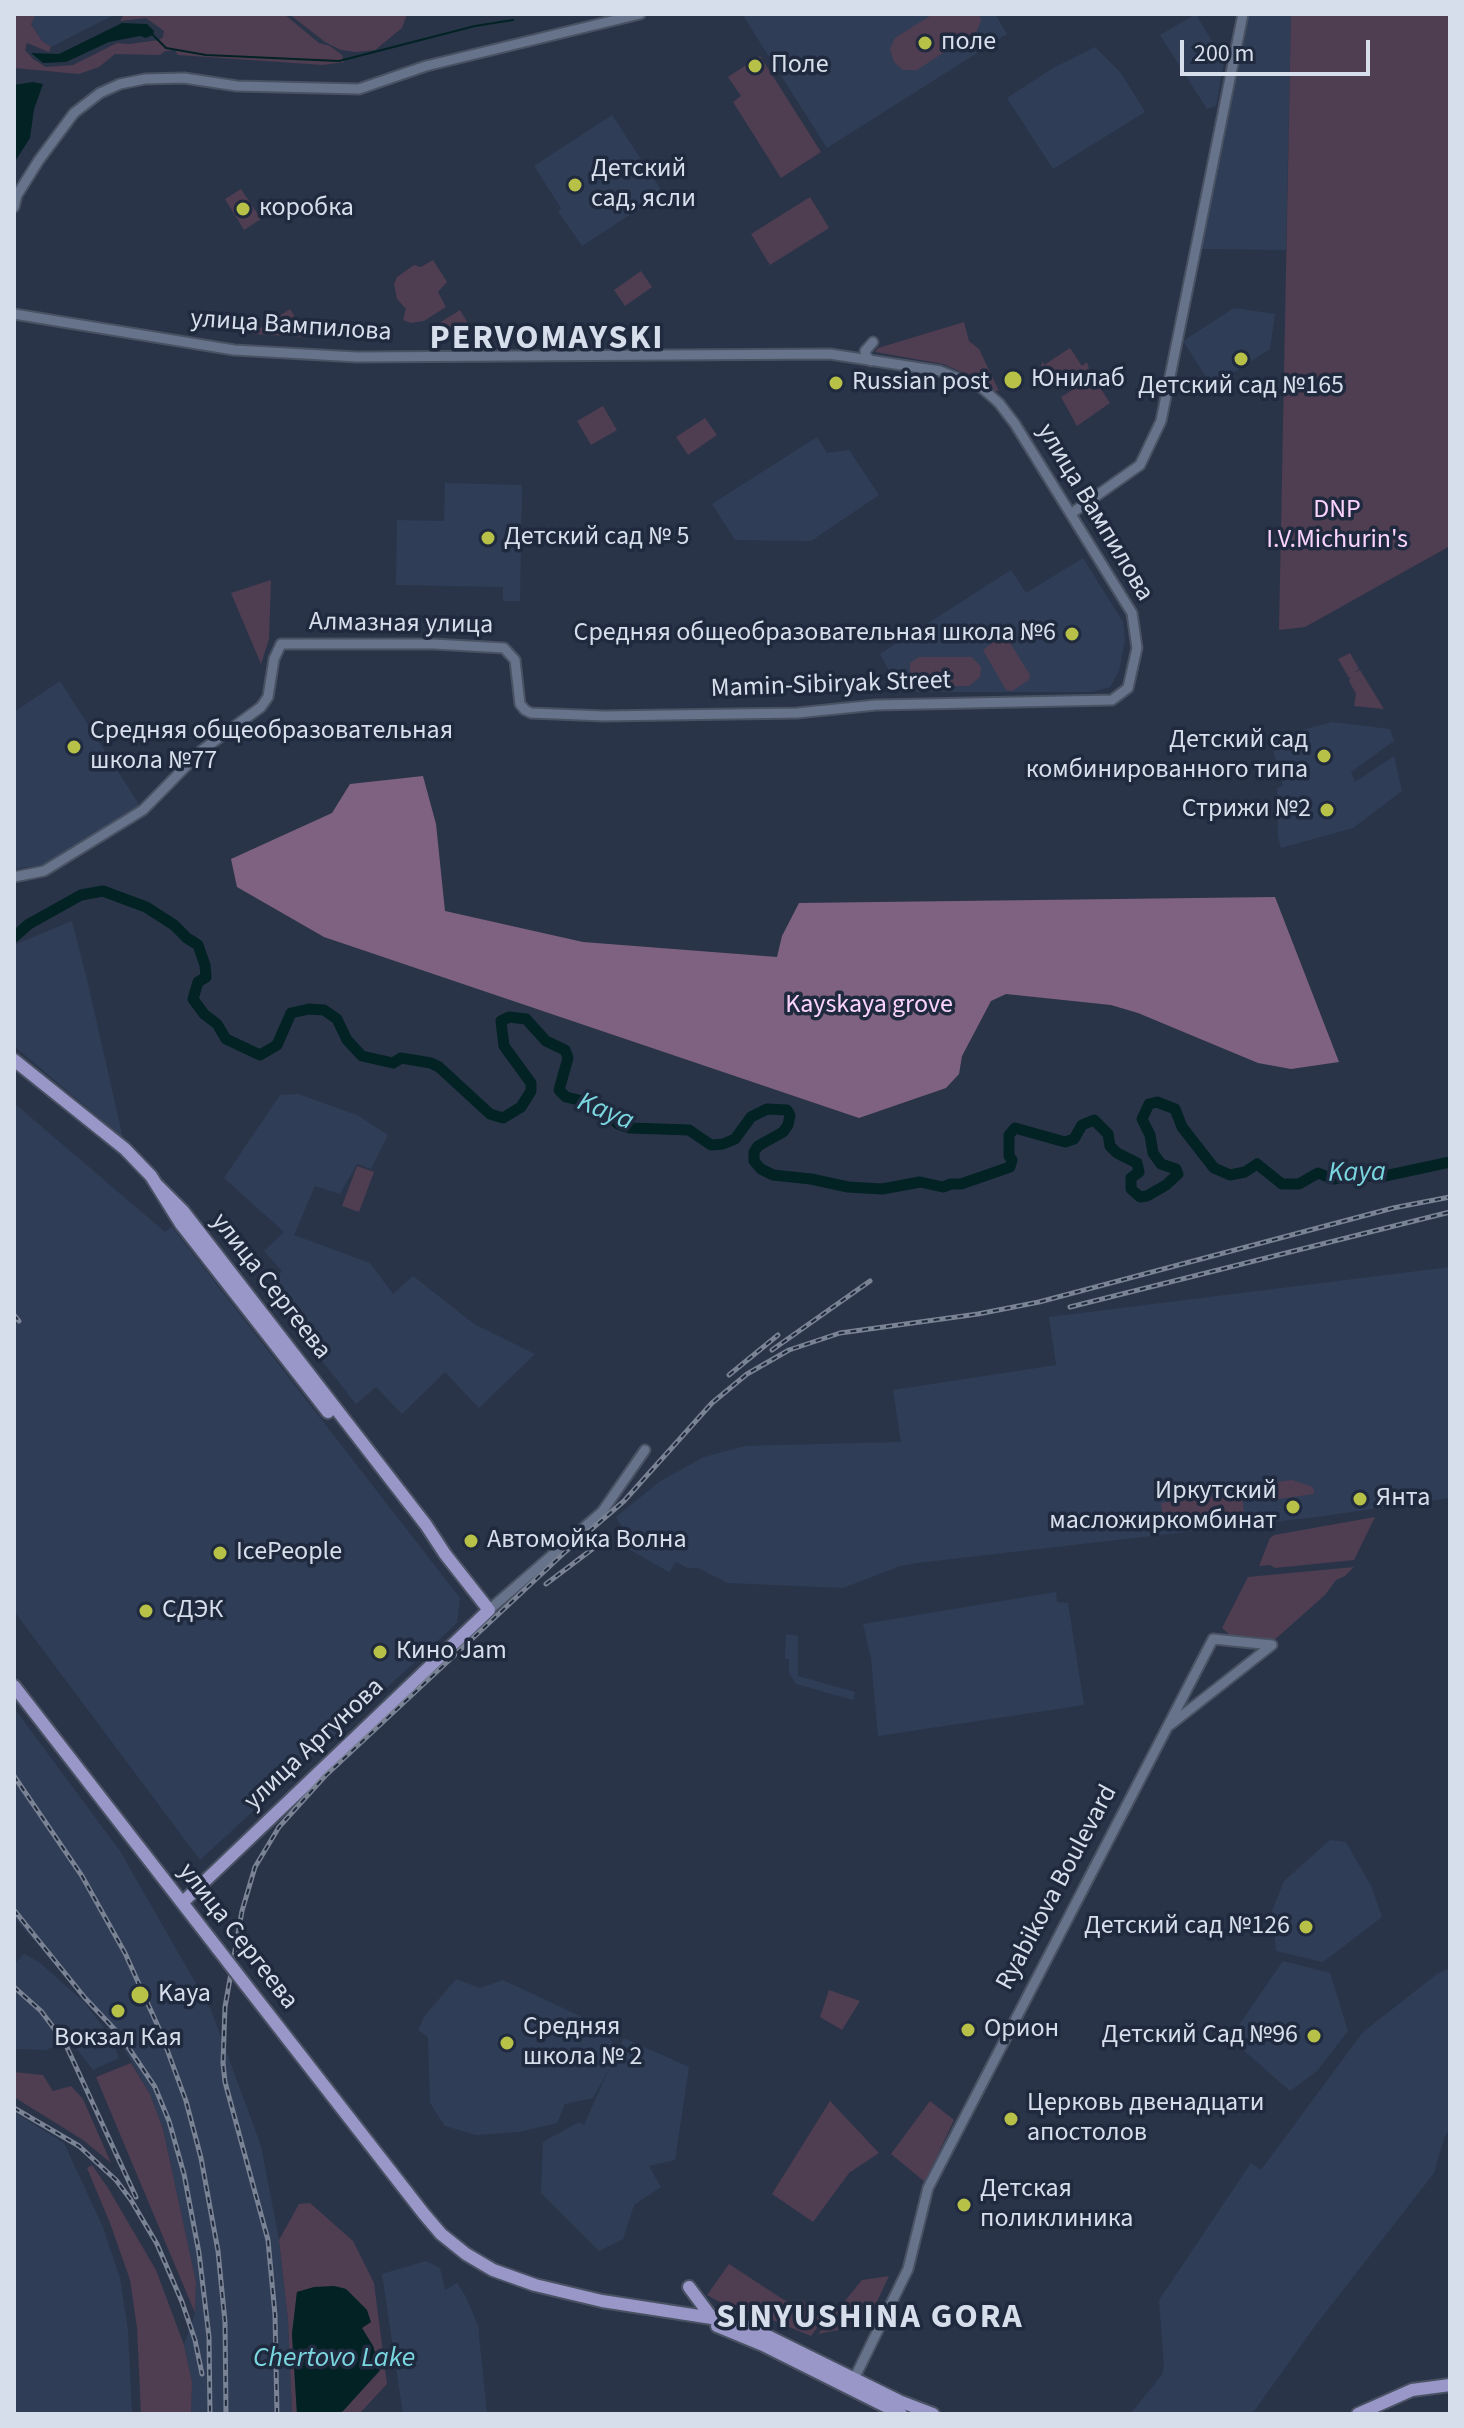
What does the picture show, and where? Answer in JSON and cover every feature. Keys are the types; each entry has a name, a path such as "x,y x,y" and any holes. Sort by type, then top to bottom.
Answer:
{"main road":[{"name":"улица Сергеева","path":"14,1060 125,1149 183,1211 489,1610"},
{"name":"улица Сергеева","path":"157,1185 170,1209 288,1361 406,1511 445,1554"},
{"name":"улица Аргунова","path":"183,1902 489,1610"},
{"name":"улица Сергеева","path":"14,1686 36,1719 183,1902 424,2214 454,2245 508,2277 602,2301 696,2317"},
{"path":"689,2287 712,2318"},
{"path":"696,2317 852,2384 933,2414"},
{"path":"696,2317 751,2328 901,2414"},
{"path":"1358,2414 1412,2390 1450,2385"}],"street":[{"path":"14,207 17,195 39,160 74,113 100,93 120,84 145,79 184,78 237,86 359,89 426,66 640,14"},
{"path":"1072,513 1140,465 1161,421 1243,14"},
{"name":"улица Вампилова","path":"14,314 234,350 345,356 548,358 830,354 940,371 982,388 1015,424 1132,613 1137,648 1128,688 1112,700 876,705 813,712 604,716 531,713 522,708"},
{"path":"871,361 865,351 873,342"},
{"name":"Алмазная улица","path":"14,877 44,871 61,862 146,807 201,751 261,707 268,697 274,659 281,644 434,644 504,648 515,660 522,708"},
{"name":"улица Аргунова","path":"489,1610 602,1512 645,1450"},
{"name":"Ryabikova Boulevard","path":"852,2384 908,2269 928,2188 1213,1639 1272,1645 1168,1728"}],"shaded area":[{"path":"36,14 116,14 51,47 42,41 31,23"},
{"path":"742,14 995,14 1007,34 827,148"},
{"path":"1196,14 1224,62 1216,106 1207,109 1160,35"},
{"path":"1248,14 1291,14 1286,250 1200,249"},
{"path":"1095,47 1121,73 1145,112 1053,169 1007,98 1053,68"},
{"path":"612,115 663,193 582,246 558,211 561,208 534,166"},
{"path":"1234,308 1275,314 1270,349 1212,386 1183,341"},
{"path":"817,437 827,453 849,450 879,495 811,541 735,540 712,504"},
{"path":"445,483 522,485 520,601 503,601 503,587 396,585 397,520 444,521"},
{"path":"1083,558 1123,622 1125,640 1119,671 1110,687 1092,692 900,692 880,654 1011,570 1026,593"},
{"path":"60,681 140,806 48,864 14,869 14,712"},
{"path":"1332,722 1390,729 1394,741 1351,772 1355,782 1394,756 1402,791 1353,828 1281,848 1277,788 1283,786 1270,739"},
{"path":"72,921 123,1138 14,1046 14,945"},
{"path":"298,1094 357,1115 388,1135 371,1169 357,1164 340,1194 315,1186 294,1235 370,1263 393,1294 413,1276 474,1324 535,1354 479,1408 445,1372 402,1414 376,1387 356,1404 267,1291 282,1271 264,1251 284,1232 224,1178 280,1095"},
{"path":"14,1103 165,1232 172,1227 460,1598 457,1623 200,1860 14,1611"},
{"path":"1450,1267 1450,1498 1316,1517 917,1563 900,1566 843,1588 728,1583 698,1568 687,1568 676,1562 669,1572 625,1547 618,1537 625,1532 616,1517 659,1482 704,1457 745,1446 901,1442 893,1390 1056,1365 1049,1317"},
{"path":"1056,1592 1057,1602 1068,1603 1084,1705 878,1736 871,1658 863,1624"},
{"path":"786,1634 798,1636 798,1676 855,1692 853,1700 796,1684 789,1673 789,1659 785,1659"},
{"path":"14,1708 120,1851 211,2010 261,2146 279,2240 288,2320 292,2414 191,2414 192,2382 184,2345 195,2313 196,2282 163,2129 150,2094 119,2040 14,1917"},
{"path":"1330,1840 1346,1842 1371,1886 1382,1917 1323,1962 1276,1951 1272,1911 1284,1881"},
{"path":"24,1954 39,1962 84,2002 111,2037 119,2058 93,2070 69,2039 46,2050 14,2049 14,1964"},
{"path":"1283,1961 1330,1973 1348,2031 1317,2071 1290,2091 1242,2049 1239,2025"},
{"path":"1450,1968 1450,2128 1434,2173 1315,2326 1252,2414 1130,2414 1162,2375 1159,2300 1251,2163 1261,2170 1363,2032 1437,1974"},
{"path":"456,1979 480,1988 503,1980 599,2025 618,2050 624,2038 689,2067 675,2160 649,2166 661,2187 634,2205 623,2239 599,2251 541,2193 543,2142 579,2122 584,2125 609,2069 593,2098 565,2104 557,2123 519,2132 476,2135 445,2126 430,2103 428,2037 418,2030 424,2017"},
{"path":"14,2112 64,2143 102,2225 120,2278 128,2331 132,2414 14,2414"},
{"path":"426,2261 440,2268 445,2290 457,2283 478,2326 487,2414 403,2414 382,2274"}],"green space":[{"path":"14,14 36,14 31,24 42,41 51,47 49,52 27,43 25,50 46,67 73,65 117,43 129,44 163,37 164,31 146,18 120,21 124,14 284,14 319,43 330,46 342,55 344,62 323,65 178,55 175,50 160,55 115,54 99,67 79,74 14,68"},
{"path":"289,14 407,14 402,28 375,50 356,52 341,50 325,42"},
{"name":"поле","path":"933,14 979,14 981,20 977,31 917,70 903,70 894,62 890,49 895,38"},
{"name":"DNP I.V.Michurin's","path":"1291,14 1450,14 1450,546 1305,627 1279,630"},
{"path":"760,56 821,152 781,178 733,102 741,96 728,77"},
{"name":"коробка","path":"241,189 261,219 244,230 225,199"},
{"path":"810,197 829,228 770,265 751,234"},
{"path":"433,260 447,282 438,292 446,307 424,321 411,323 403,320 406,309 397,299 394,284 397,277 414,265 421,267"},
{"path":"641,271 652,287 625,306 614,290"},
{"path":"290,309 308,337 251,334"},
{"path":"460,310 474,333 432,337 428,330"},
{"path":"964,322 969,341 979,349 999,391 943,364 875,352 878,348"},
{"path":"1070,348 1082,366 1087,362 1089,369 1075,376 1072,372 1054,384 1041,366 1043,361 1044,365"},
{"path":"1072,374 1074,377 1055,390 1054,384"},
{"path":"1093,377 1110,403 1077,426 1061,397"},
{"path":"603,406 617,430 591,445 577,421"},
{"path":"705,418 717,435 688,455 676,437"},
{"path":"271,580 269,639 261,664 231,593"},
{"path":"1000,637 1007,638 1030,675 1029,680 1012,691 1006,690 983,650"},
{"path":"1350,653 1359,669 1354,673 1360,670 1384,709 1354,706 1356,694 1349,681 1351,676 1349,678 1338,659"},
{"path":"919,657 972,657 981,667 980,677 969,686 920,687 910,677 910,663"},
{"name":"Kayskaya grove","path":"423,776 436,824 445,911 583,942 777,957 782,936 799,903 1275,897 1339,1062 1291,1069 1258,1063 1138,1013 1111,1005 1006,994 991,1001 962,1056 959,1074 946,1088 859,1118 324,937 237,887 231,859 332,813 350,784"},
{"path":"357,1166 374,1172 359,1212 342,1206"},
{"path":"1292,1480 1313,1487 1314,1494 1257,1502 1255,1489 1261,1484"},
{"path":"1242,1495 1245,1522 1172,1530 1171,1517 1163,1517 1161,1503"},
{"path":"1375,1517 1354,1560 1275,1568 1259,1566 1274,1535"},
{"path":"1354,1567 1336,1580 1325,1595 1272,1642 1232,1637 1222,1628 1248,1577"},
{"path":"829,1990 860,2001 842,2030 820,2017"},
{"path":"131,2063 150,2094 163,2129 196,2282 195,2313 96,2077"},
{"path":"14,2072 43,2075 53,2091 71,2086 83,2099 111,2163 83,2140 14,2097"},
{"path":"830,2101 879,2153 849,2173 813,2222 772,2194"},
{"path":"930,2101 954,2120 925,2182 891,2154"},
{"path":"92,2165 156,2270 184,2345 192,2382 191,2414 141,2414 137,2328 130,2280 87,2168"},
{"path":"310,2203 353,2241 374,2283 387,2384 359,2414 335,2414 343,2411 380,2371 373,2346 362,2328 367,2310 346,2289 334,2286 297,2292 292,2334 297,2414 292,2414 288,2320 279,2240 299,2204"},
{"path":"729,2264 784,2300 799,2306 803,2301 825,2317 811,2336 729,2307 707,2295"},
{"path":"889,2276 871,2314 858,2326 818,2334 862,2280"}],"water":[{"path":"122,23 147,24 154,31 153,35 109,42 66,62 43,63 31,53 59,54"},
{"path":"43,84 34,109 30,138 14,163 14,85"},
{"name":"Chertovo Lake","path":"334,2286 346,2289 367,2310 371,2322 362,2328 373,2346 380,2370 343,2411 335,2414 297,2414 292,2334 297,2292"}],"waterway":[{"path":"153,35 166,48 206,55 339,61 475,26 513,20"},
{"name":"Kaya","path":"14,937 29,924 81,895 103,891 146,907 198,945 206,977 198,982 193,999 204,1014 217,1024 226,1039 260,1055 277,1045 291,1013 324,1010 337,1019 347,1040 362,1056 393,1063 401,1058 431,1063 490,1114 503,1118 521,1107 531,1091 531,1083 504,1046 501,1021 509,1017 526,1019 546,1041 565,1050 568,1058 559,1090 566,1097 599,1105 618,1124 630,1128 689,1130 711,1145 735,1139 751,1117 767,1109 787,1110 790,1115 788,1125 783,1132 758,1146 754,1161 773,1175 848,1187 882,1189 920,1182 943,1187 961,1184 1010,1167 1009,1135 1015,1128 1065,1142 1074,1139 1082,1125 1094,1120 1108,1134 1110,1146 1137,1163 1139,1172 1131,1178 1131,1189 1140,1197 1147,1196 1178,1174 1176,1169 1161,1164 1153,1153 1150,1135 1142,1119 1149,1104 1157,1102 1175,1109 1182,1127 1214,1168 1230,1175 1245,1172 1257,1164 1282,1184 1299,1184 1318,1173 1333,1179 1361,1175 1380,1177 1450,1162"}],"railway":[{"path":"277,2414 275,2315 268,2240 225,2082 225,2007 242,1911 255,1867 279,1827 325,1776 565,1552 624,1501 712,1403 747,1374 789,1350 840,1333 978,1314 1039,1302 1393,1208 1450,1197"},
{"path":"1070,1307 1450,1212"},
{"path":"772,1350 870,1281"},
{"path":"14,1315 19,1321"},
{"path":"729,1375 778,1335"},
{"path":"546,1584 603,1541"},
{"path":"14,1776 82,1876 125,1953 161,2033 186,2101 201,2158 218,2251 225,2322 226,2414"},
{"path":"14,1910 85,1998 120,2035 155,2087 169,2121 184,2174 199,2253 209,2337 210,2414"},
{"path":"14,1987 41,2011 65,2043 136,2197"},
{"path":"14,2108 79,2146 116,2180 131,2200 157,2244 182,2302 202,2374"}],"place":[{"name":"поле","path":"925,43"},
{"name":"Поле","path":"755,66"},
{"name":"Детский сад, ясли","path":"575,185"},
{"name":"коробка","path":"243,209"},
{"name":"Детский сад №165","path":"1241,359"},
{"name":"Юнилаб","path":"1013,380"},
{"name":"Russian post","path":"836,383"},
{"name":"Детский сад № 5","path":"488,538"},
{"name":"Средняя общеобразовательная школа №6","path":"1072,634"},
{"name":"Средняя общеобразовательная школа №77","path":"74,747"},
{"name":"Детский сад комбинированного типа","path":"1324,756"},
{"name":"Стрижи №2","path":"1327,810"},
{"name":"Янта","path":"1360,1499"},
{"name":"Иркутский масложиркомбинат","path":"1293,1507"},
{"name":"Автомойка Волна","path":"471,1541"},
{"name":"IcePeople","path":"220,1553"},
{"name":"СДЭК","path":"146,1611"},
{"name":"Кино Jam","path":"380,1652"},
{"name":"Детский сад №126","path":"1306,1927"},
{"name":"Kaya","path":"140,1995"},
{"name":"Вокзал Кая","path":"118,2011"},
{"name":"Орион","path":"968,2030"},
{"name":"Детский Сад №96","path":"1314,2036"},
{"name":"Средняя школа № 2","path":"507,2043"},
{"name":"Церковь двенадцати апостолов","path":"1011,2119"},
{"name":"Детская поликлиника","path":"964,2205"}],"district":[{"name":"PERVOMAYSKI","path":"547,341"},
{"name":"SINYUSHINA GORA","path":"870,2320"}]}
